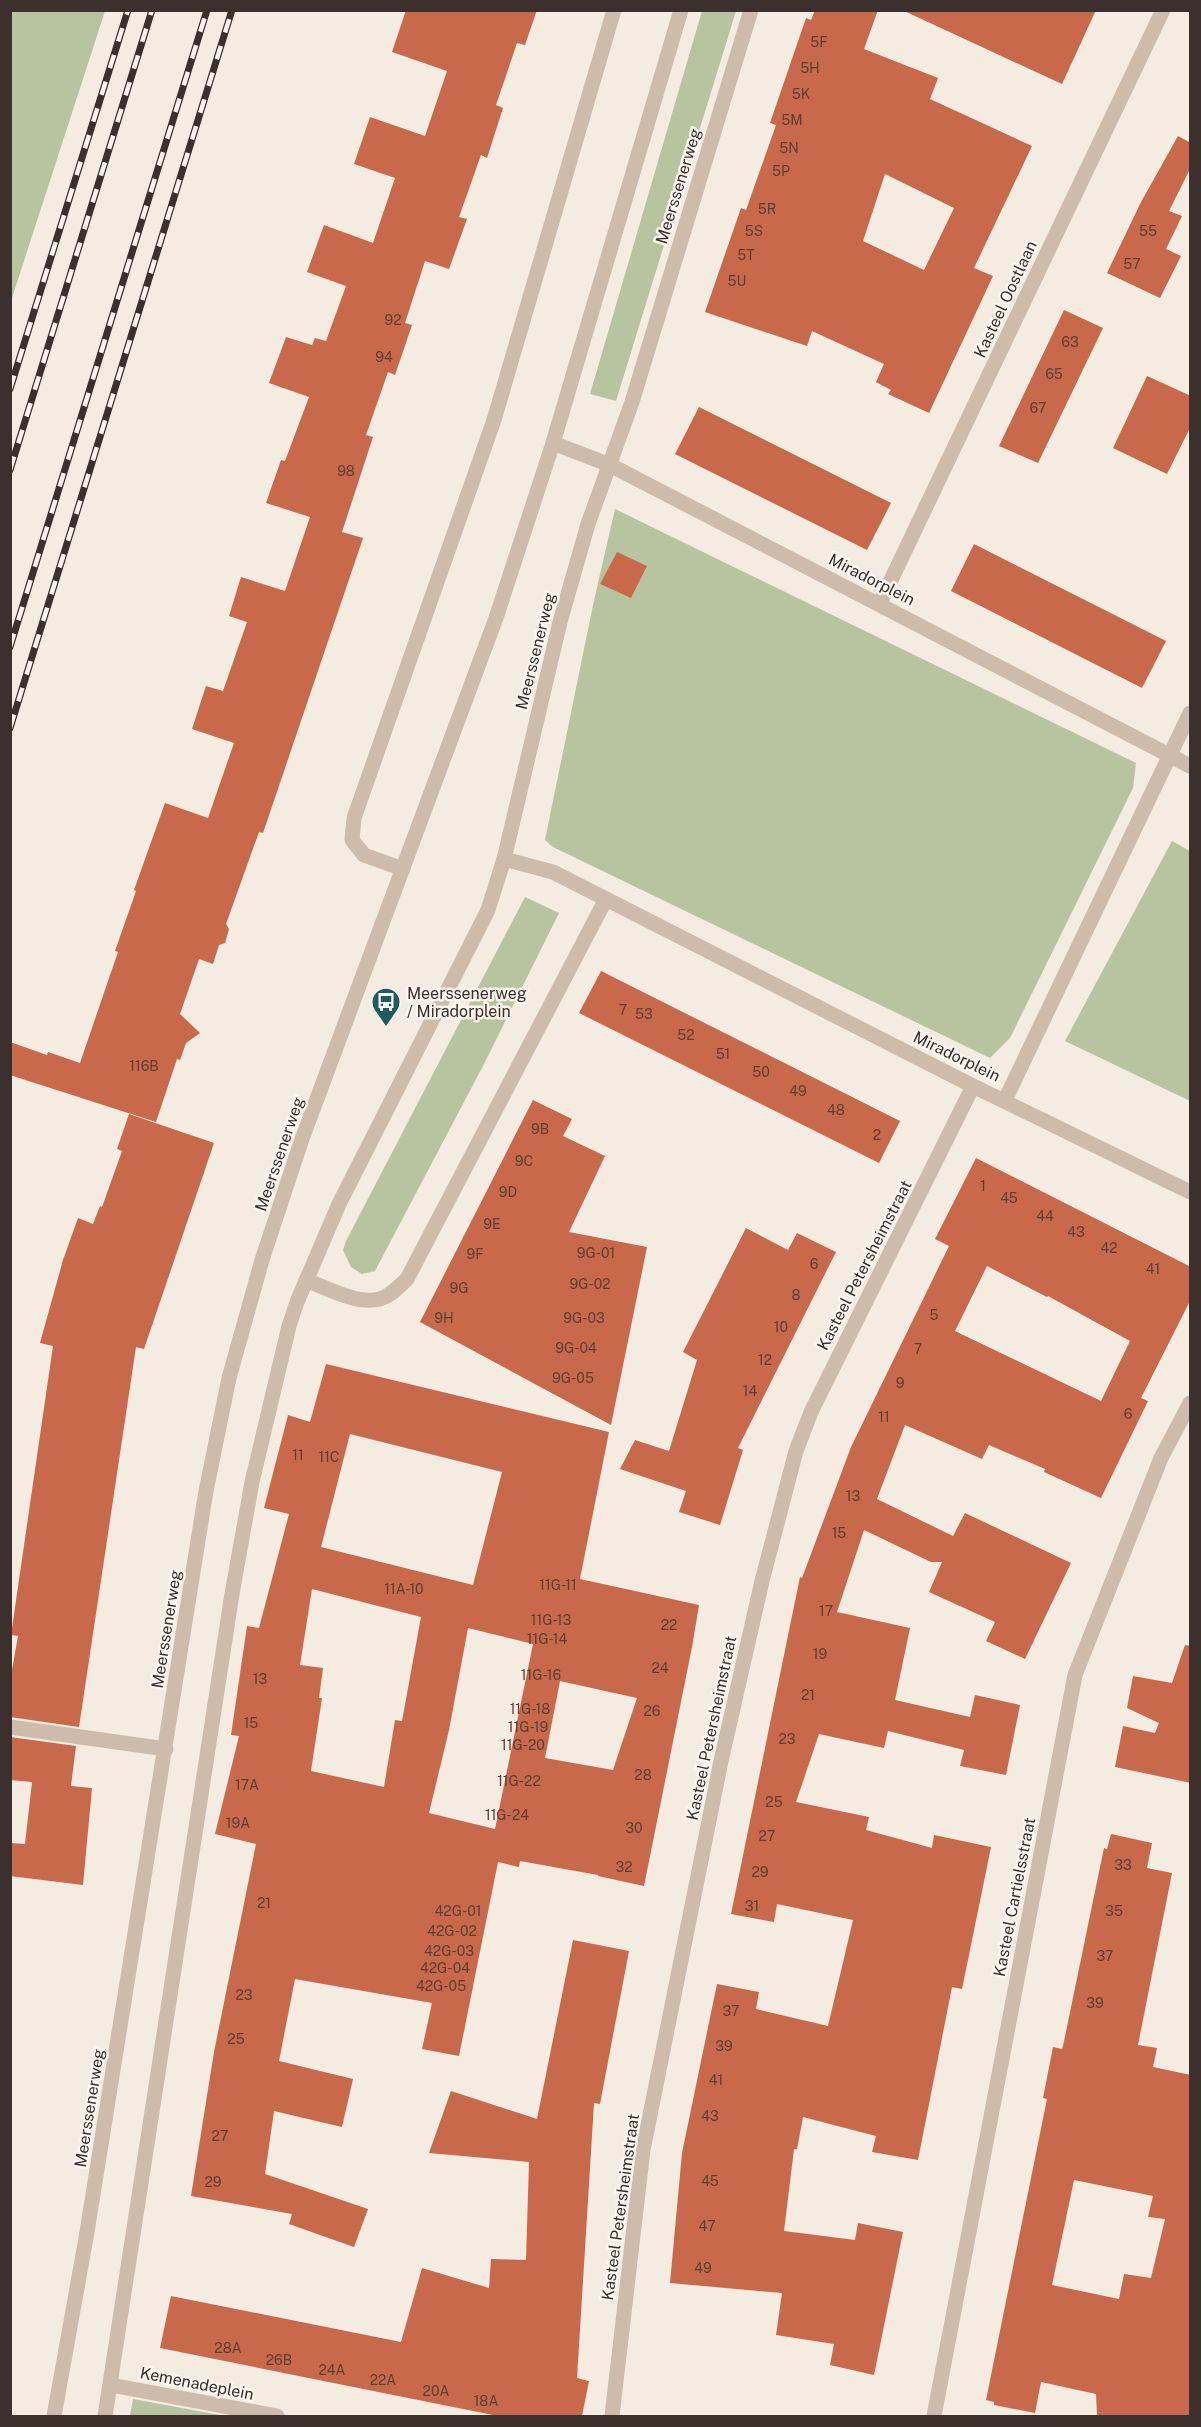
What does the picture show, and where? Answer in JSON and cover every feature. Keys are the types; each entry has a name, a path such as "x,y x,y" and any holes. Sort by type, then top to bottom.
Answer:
{"street":[{"path":"403,869 364,855 352,840 354,819 494,420 614,10"},
{"name":"Meerssenerweg","path":"54,2416 166,1749 206,1491 229,1378 262,1260 302,1139 496,618 553,443 681,10"},
{"name":"Meerssenerweg","path":"105,2416 202,1787 252,1482 289,1326 339,1204 482,925 504,859 560,622 588,524 632,402 751,10"},
{"name":"Kasteel Oostlaan","path":"880,603 1163,10"},
{"name":"Miradorplein","path":"553,443 610,465 1191,766"},
{"path":"1170,756 1191,713"},
{"name":"Miradorplein","path":"1005,1100 1170,756"},
{"name":"Miradorplein","path":"504,859 553,873 973,1086 1191,1192"},
{"path":"306,1280 342,1294 363,1299 381,1299 407,1279 606,899"},
{"name":"Kasteel Petersheimstraat","path":"612,2416 643,2150 721,1761 771,1540 796,1451 811,1412 973,1086"},
{"name":"Kasteel Cartielsstraat","path":"934,2416 1075,1675 1161,1458 1191,1402"},
{"path":"10,1727 166,1749"},
{"name":"Kemenadeplein","path":"111,2385 277,2416"}],"green space":[{"path":"10,11 105,11 11,301"},
{"path":"702,11 736,11 616,401 590,394"},
{"path":"615,509 1136,763 1133,788 1010,1038 990,1058 553,847 545,840"},
{"path":"1172,841 1190,851 1190,1101 1065,1041"},
{"path":"525,897 559,913 484,1064 375,1271 362,1274 351,1267 343,1250 346,1241"},
{"path":"133,2399 225,2416 130,2416"}],"building":[{"path":"406,10 537,10 525,45 517,43 496,105 503,108 487,158 481,155 459,217 467,219 449,269 425,261 405,323 412,325 395,375 388,372 366,435 373,437 342,532 363,538 263,833 259,832 226,924 229,929 225,943 219,945 213,964 199,959 180,1014 200,1033 186,1043 180,1060 177,1059 156,1122 10,1075 10,1042 47,1055 48,1052 80,1063 118,952 115,951 136,891 134,890 165,803 208,818 234,743 192,729 206,686 223,691 247,622 229,616 241,577 285,591 310,517 266,503 281,460 285,461 309,397 269,383 286,337 312,345 315,338 326,341 346,286 307,272 324,225 373,243 395,178 354,164 370,117 425,136 447,71 392,52"},
{"path":"815,10 878,10 864,49 938,78 930,99 1032,146 974,268 993,276 929,413 888,394 891,390 876,382 884,364 812,331 807,346 705,312 741,208 746,210 776,125 770,123 806,18 811,20","holes":["885,174 954,208 924,270 863,241"]},
{"path":"902,10 1096,10 1062,84"},
{"path":"1178,136 1191,143 1191,167 1169,211 1182,216 1166,249 1181,256 1160,298 1107,273 1141,202"},
{"path":"1064,310 1103,328 1038,463 999,446"},
{"path":"1147,376 1191,396 1191,426 1167,474 1113,448"},
{"path":"699,407 891,503 867,550 675,454"},
{"path":"974,544 1166,641 1142,688 951,591"},
{"path":"617,552 647,566 631,598 600,584"},
{"path":"601,971 900,1121 879,1163 579,1013"},
{"path":"533,1100 572,1119 563,1136 605,1156 569,1232 647,1247 611,1425 420,1322"},
{"path":"129,1114 214,1143 144,1349 136,1347 79,1727 10,1717 10,1681 18,1636 11,1635 53,1346 40,1343 63,1260 78,1218 93,1224 100,1206 102,1207 122,1151 117,1149"},
{"path":"976,1158 1191,1267 1191,1299 1141,1398 1148,1401 1101,1498 1044,1472 1045,1469 989,1445 982,1459 905,1425 877,1499 953,1536 965,1513 1071,1563 1025,1659 986,1641 995,1622 929,1592 942,1562 931,1562 864,1530 837,1612 910,1628 895,1700 970,1717 975,1695 1020,1705 1006,1775 960,1766 964,1750 888,1731 884,1748 819,1734 796,1802 869,1817 866,1830 932,1848 934,1835 991,1847 962,1989 952,1987 918,2160 872,2152 876,2136 803,2117 797,2149 794,2149 784,2231 855,2240 858,2223 903,2232 874,2375 830,2365 834,2344 776,2335 782,2293 670,2283 682,2153 717,1984 759,1992 756,2009 828,2026 853,1920 777,1904 774,1922 731,1914 800,1577 802,1578 851,1447 949,1246 935,1239","holes":["987,1266 1130,1341 1101,1401 955,1331"]},
{"path":"746,1228 788,1250 797,1233 836,1252 738,1448 743,1450 720,1525 679,1512 686,1491 620,1469 635,1440 669,1451 697,1360 683,1352"},
{"path":"326,1364 609,1432 580,1579 699,1605 644,1886 520,1861 519,1867 498,1862 459,2056 422,2049 432,2003 295,1979 279,2061 353,2079 342,2127 274,2111 265,2174 368,2209 354,2247 289,2224 292,2214 191,2196 214,2052 256,1844 215,1834 239,1736 231,1735 247,1626 259,1628 289,1514 264,1508 288,1415 310,1422","holes":["350,1434 502,1472 473,1585 321,1547","312,1589 421,1617 402,1721 395,1720 384,1787 311,1771 322,1698 319,1698 323,1668 300,1665","468,1628 533,1644 495,1829 429,1813 449,1730","560,1681 637,1698 613,1770 545,1758"]},
{"path":"1185,1645 1191,1646 1191,1783 1115,1767 1123,1726 1155,1733 1159,1723 1127,1708 1133,1676 1172,1683"},
{"path":"10,1737 76,1746 71,1786 92,1788 83,1885 10,1876 10,1843 25,1844 32,1782 10,1780"},
{"path":"1111,1834 1152,1843 1147,1868 1172,1873 1138,2045 1157,2048 1153,2067 1191,2075 1191,2416 1097,2416 1096,2394 1041,2382 1035,2413 994,2405 994,2402 986,2400 1047,2099 1043,2098 1053,2047 1062,2049 1063,2046 1104,1848 1107,1849","holes":["1074,2180 1153,2196 1148,2217 1165,2219 1151,2278 1124,2274 1119,2299 1052,2285"]},
{"path":"573,1940 629,1951 600,2104 594,2103 577,2378 589,2381 582,2416 498,2416 160,2348 171,2296 401,2342 422,2268 489,2288 491,2259 526,2260 529,2162 429,2153 451,2091 537,2119"}],"railway":[{"path":"10,389 128,10"},
{"path":"10,470 152,10"},
{"path":"10,647 207,10"},
{"path":"10,728 232,10"}],"place":[{"name":"Meerssenerweg / Miradorplein","path":"386,1028"}]}
